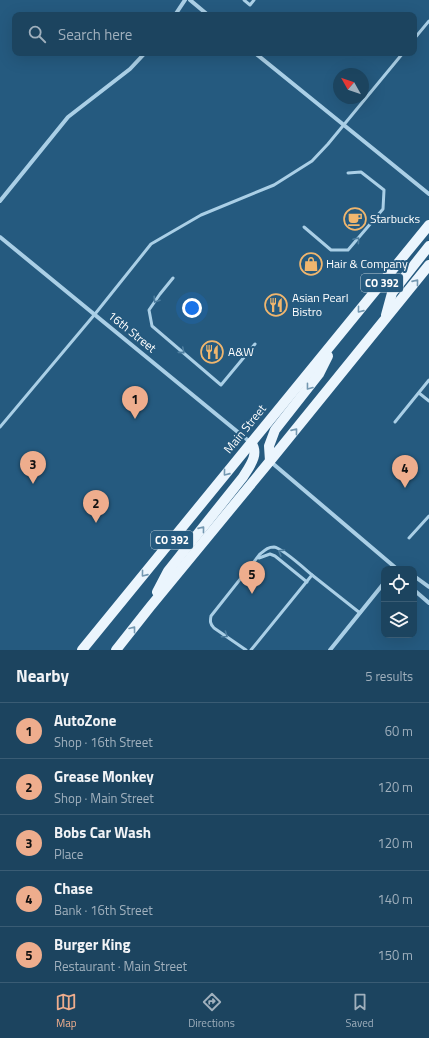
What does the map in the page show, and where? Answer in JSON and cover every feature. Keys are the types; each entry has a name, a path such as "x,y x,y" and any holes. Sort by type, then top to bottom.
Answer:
{"main road":[{"name":"Main Street","path":"82,650 429,225"},
{"path":"385,319 392,293 429,246"},
{"name":"CO 392","path":"116,650 429,265"},
{"path":"270,461 269,446 275,430 319,374 335,341"},
{"path":"150,607 168,571 243,477 251,464 255,452 251,443"}],"street":[{"path":"177,12 185,0"},
{"path":"190,0 204,12"},
{"path":"0,201 68,117 130,68 142,56"},
{"path":"259,56 429,194"},
{"name":"16th Street","path":"0,237 251,443"},
{"path":"270,461 393,566"},
{"path":"417,578 429,587"},
{"path":"330,650 381,587"},
{"path":"417,593 429,603"}],"lane":[{"path":"244,0 250,5 254,0"},
{"path":"417,35 429,20"},
{"path":"0,427 95,314 151,244 202,215 274,185 312,161 328,144 401,56"},
{"path":"304,227 331,250 348,250 383,208 384,190 360,172 348,173"},
{"path":"173,278 149,310 152,326 221,385 255,344"},
{"path":"395,422 429,380"},
{"path":"419,393 429,401"},
{"path":"409,538 429,516"},
{"path":"246,650 214,628 210,621 211,616 267,548 274,547 281,550 360,613"},
{"path":"255,561 270,554 275,556 307,582"},
{"path":"251,650 312,575"}],"place":[{"name":"Starbucks","path":"355,219"},
{"name":"Hair & Company","path":"311,264"},
{"name":"Asian Pearl Bistro","path":"276,305"},
{"name":"A&W","path":"212,352"},
{"name":"AutoZone","path":"135,419"},
{"name":"Bobs Car Wash","path":"33,484"},
{"name":"Chase","path":"405,488"},
{"name":"Grease Monkey","path":"96,523"},
{"name":"Burger King","path":"252,594"}]}
